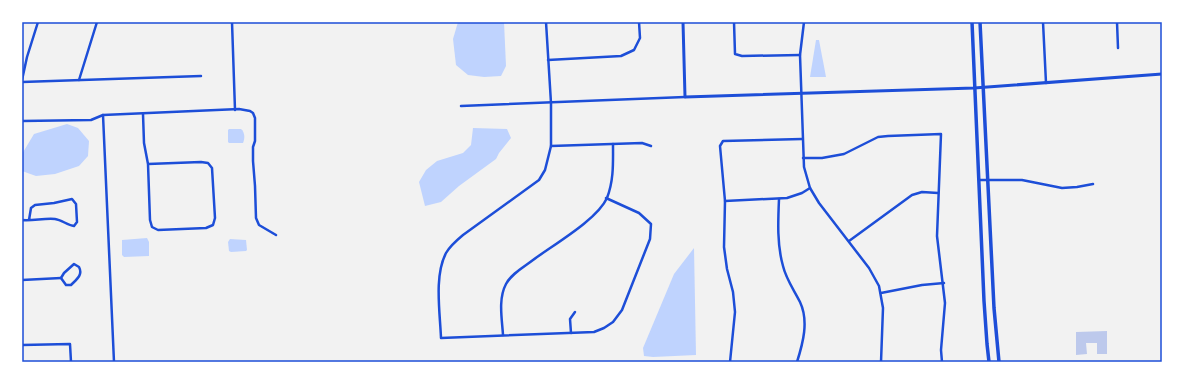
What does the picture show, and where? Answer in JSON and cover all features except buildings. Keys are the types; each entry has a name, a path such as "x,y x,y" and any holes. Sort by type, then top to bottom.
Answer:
{"main road":[{"path":"972,22 984,301 989,362"},
{"path":"980,22 994,308 999,362"}],"street":[{"path":"38,22 27,57 22,81 201,76"},
{"path":"79,80 97,22"},
{"path":"232,22 236,110"},
{"path":"546,22 551,103 551,146 546,170 539,180 454,242 446,253 439,275 441,338 594,332 604,328 616,319 622,310 650,239 651,224 639,213 606,198"},
{"path":"548,60 621,56 634,50 640,38 639,22"},
{"path":"683,22 685,97"},
{"path":"734,22 735,54 742,56 800,55"},
{"path":"804,22 800,55 804,167 810,188 819,203 874,276 881,293 884,308 881,362"},
{"path":"1043,22 1046,83"},
{"path":"1117,22 1118,48"},
{"path":"461,106 685,97 984,88 1162,74"},
{"path":"22,121 91,120 103,115 239,109 250,111 253,113 255,118 255,141 253,154 256,218 259,225 276,236"},
{"path":"143,114 144,143 148,164 150,220 152,227 158,230 166,230 206,228 213,225 215,218 212,168 208,163 148,164"},
{"path":"103,115 114,362"},
{"path":"803,158 822,158 844,154 878,137 941,134 937,236 944,283 945,303 941,350 942,362"},
{"path":"730,362 735,312 733,292 727,269 724,247 725,201 720,146 723,141 802,139"},
{"path":"551,146 642,143 651,146"},
{"path":"503,335 502,297 506,284 517,272 587,221 599,209 606,198 613,170 613,144"},
{"path":"978,180 1022,180 1062,188 1093,184"},
{"path":"725,201 779,199 796,196 810,188"},
{"path":"849,241 912,195 922,192 938,193"},
{"path":"22,220 29,220 57,219 74,226 77,222 76,204 72,199 54,203 35,204 31,208 29,220"},
{"path":"779,199 778,242 781,261 787,279 801,304 804,317 803,341 797,362"},
{"path":"71,265 77,265 79,267 81,271 80,275 71,285 66,286 62,278 64,273 71,265"},
{"path":"22,280 62,278"},
{"path":"881,293 922,285 944,283"},
{"path":"571,333 570,319 575,312"},
{"path":"22,345 70,344 71,362"}],"water":[{"path":"458,22 504,22 506,66 501,76 484,77 468,75 456,65 453,39"},
{"path":"816,40 819,40 826,77 810,77"},
{"path":"67,124 78,128 89,141 88,156 79,166 55,174 36,176 22,171 22,154 34,134"},
{"path":"473,128 507,129 511,138 496,159 459,186 441,202 425,206 419,182 426,170 437,161 463,153 471,145"},
{"path":"229,129 242,130 244,136 243,143 228,142"},
{"path":"147,238 149,242 149,256 124,257 122,255 122,240"},
{"path":"230,239 246,240 247,250 229,251 228,242"},
{"path":"694,248 696,355 644,356 643,348 674,274"}]}
